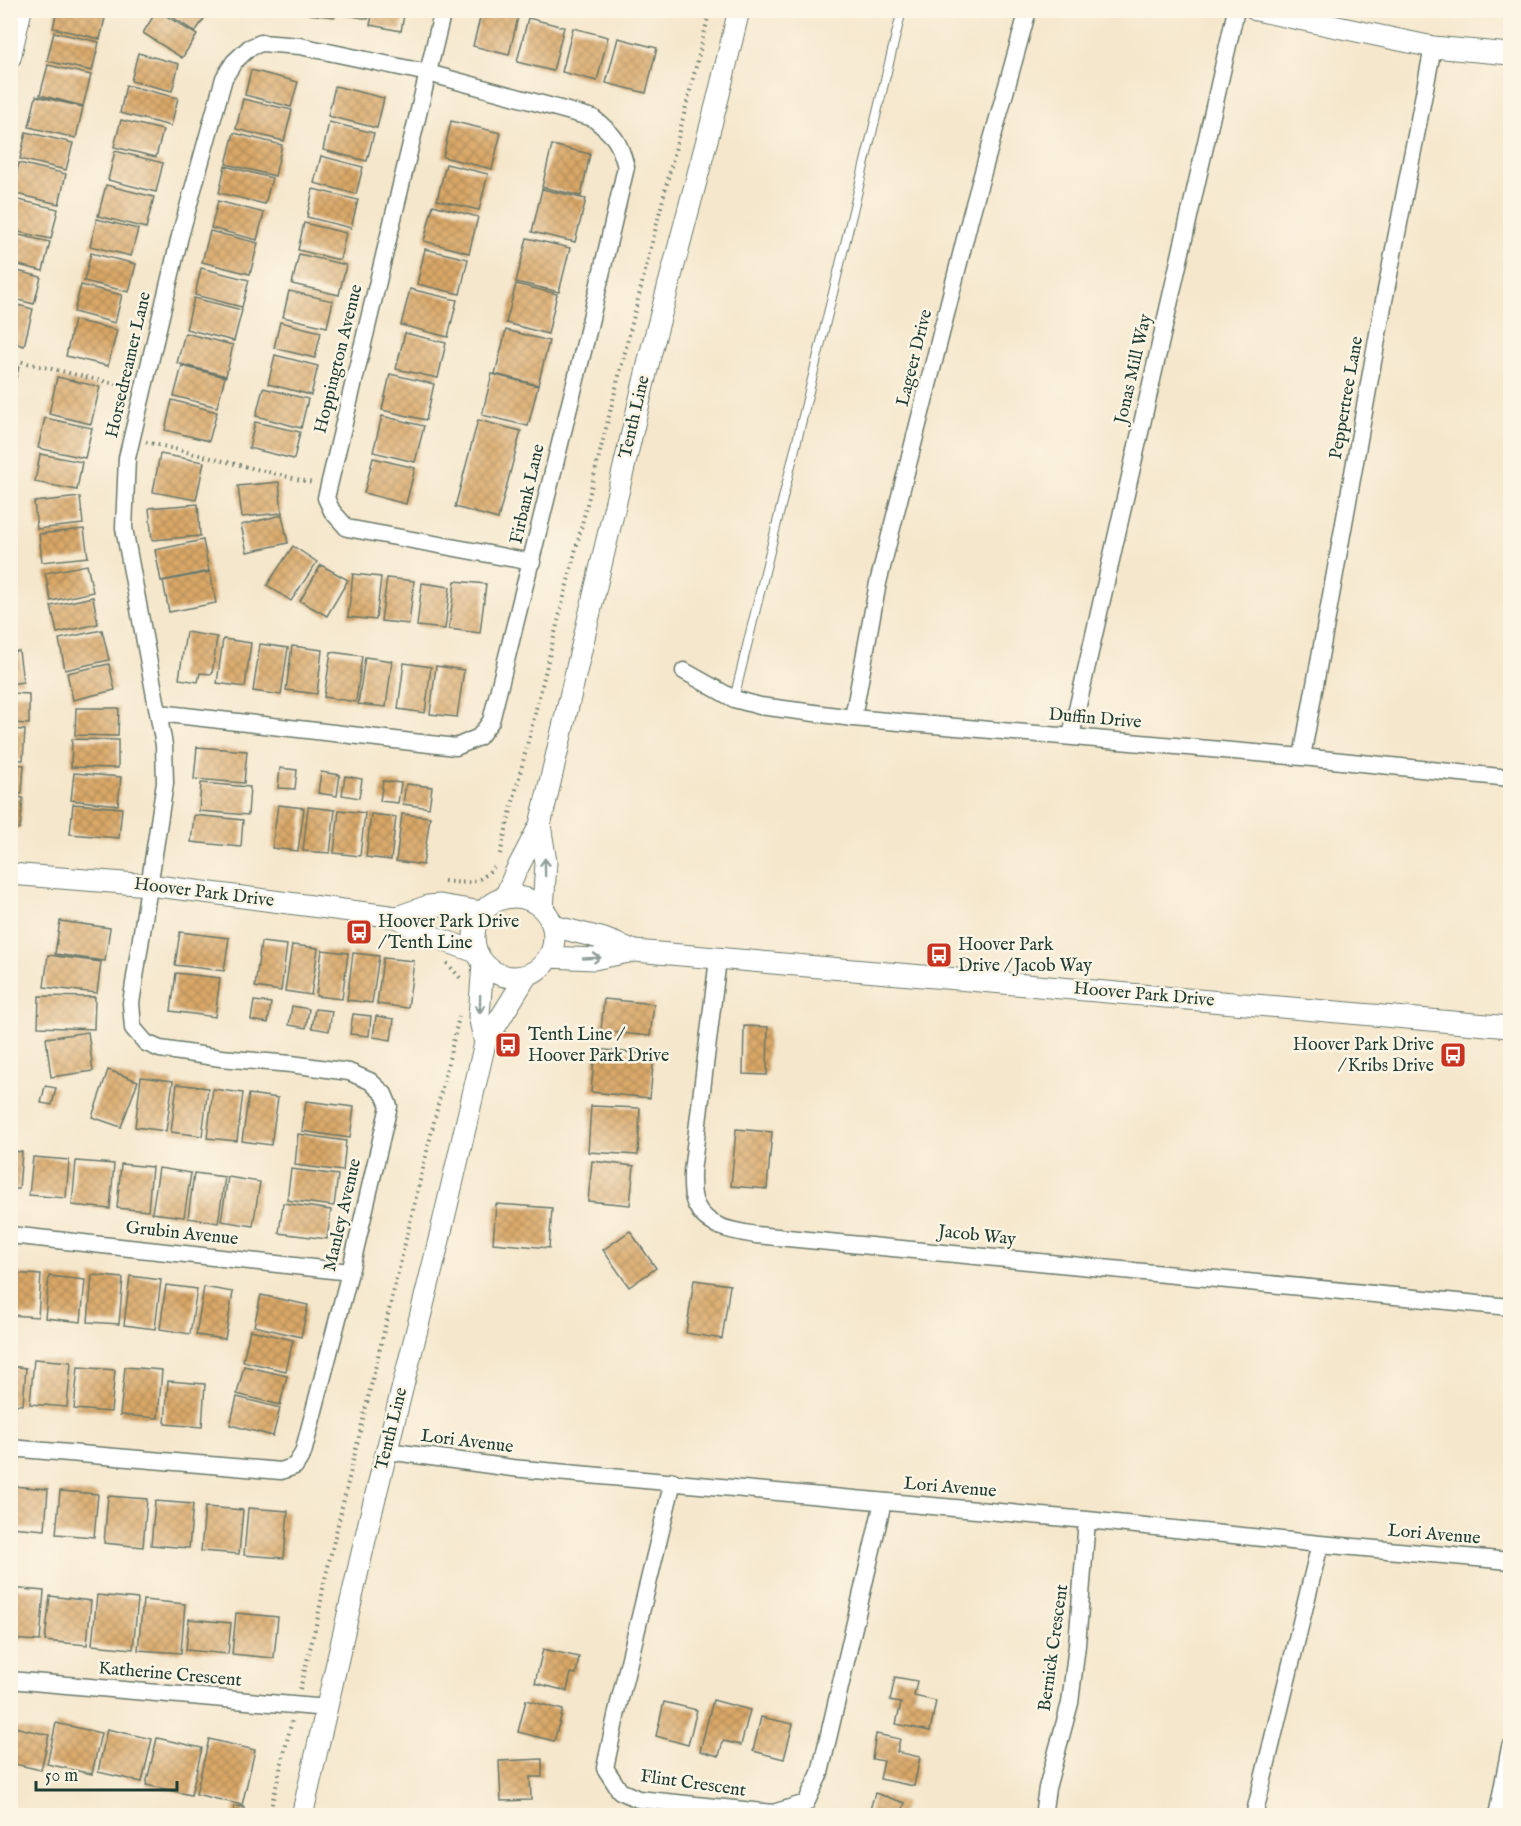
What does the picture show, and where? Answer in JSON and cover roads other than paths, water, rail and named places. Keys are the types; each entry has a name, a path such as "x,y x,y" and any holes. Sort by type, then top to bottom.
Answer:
{"street":[{"path":"10,58 21,10"},
{"name":"Hoppington Avenue","path":"443,10 326,498 332,511 347,528 532,562"},
{"name":"Tenth Line","path":"505,898 540,825 651,352 716,109 739,10"},
{"name":"Lageer Drive","path":"853,718 884,560 970,215 1028,10"},
{"name":"Jonas Mill Way","path":"1071,736 1236,10"},
{"path":"1256,10 1433,47 1510,54"},
{"name":"Horsedreamer Lane","path":"149,885 165,783 164,746 124,528 127,458 180,236 224,78 234,62 249,48 261,43 300,46 428,73"},
{"name":"Peppertree Lane","path":"1302,757 1381,317 1433,47"},
{"name":"Firbank Lane","path":"159,712 456,747 480,737 491,721 532,562 626,167 621,148 612,135 592,118 428,73"},
{"name":"Duffin Drive","path":"684,671 734,699 760,706 853,718 1302,757 1510,778"},
{"name":"Tenth Line","path":"540,825 546,862 548,918"},
{"name":"Hoover Park Drive","path":"10,874 149,885 397,917 423,933 480,958"},
{"name":"Manley Avenue","path":"10,1449 281,1470 295,1466 303,1453 350,1272 389,1106 384,1094 370,1081 350,1072 220,1058 160,1049 146,1043 133,1028 131,1003 149,885"},
{"path":"518,897 532,901 548,918 554,938 549,957 543,965 527,975 503,976 492,971 480,958 473,938 475,925 482,912 492,903 505,898 518,897"},
{"name":"Hoover Park Drive","path":"397,917 428,906 440,905 482,912"},
{"name":"Hoover Park Drive","path":"548,918 635,951"},
{"name":"Hoover Park Drive","path":"549,957 594,959 635,951 1510,1027"},
{"name":"Tenth Line","path":"480,958 479,1016 485,1043"},
{"name":"Jacob Way","path":"718,958 692,1172 692,1191 696,1204 717,1226 756,1235 1510,1307"},
{"name":"Tenth Line","path":"302,1815 370,1518 485,1043 527,975"},
{"name":"Grubin Avenue","path":"10,1235 350,1272"},
{"name":"Lori Avenue","path":"387,1451 512,1468 673,1481 1510,1561"},
{"name":"Flint Crescent","path":"673,1481 605,1768 620,1791 638,1799 750,1811 773,1813 806,1803 820,1773 883,1502"},
{"name":"Bernick Crescent","path":"1043,1815 1047,1788 1070,1703 1087,1520"},
{"path":"1254,1815 1320,1544"},
{"name":"Katherine Crescent","path":"10,1680 327,1708"},
{"path":"1497,1815 1510,1747"}],"lane":[{"path":"734,699 902,10"}],"place":[{"name":"Hoover Park Drive / Tenth Line","path":"359,932"},
{"name":"Hoover Park Drive / Jacob Way","path":"939,955"},
{"name":"Tenth Line / Hoover Park Drive","path":"508,1045"},
{"name":"Hoover Park Drive / Kribs Drive","path":"1453,1055"}]}
